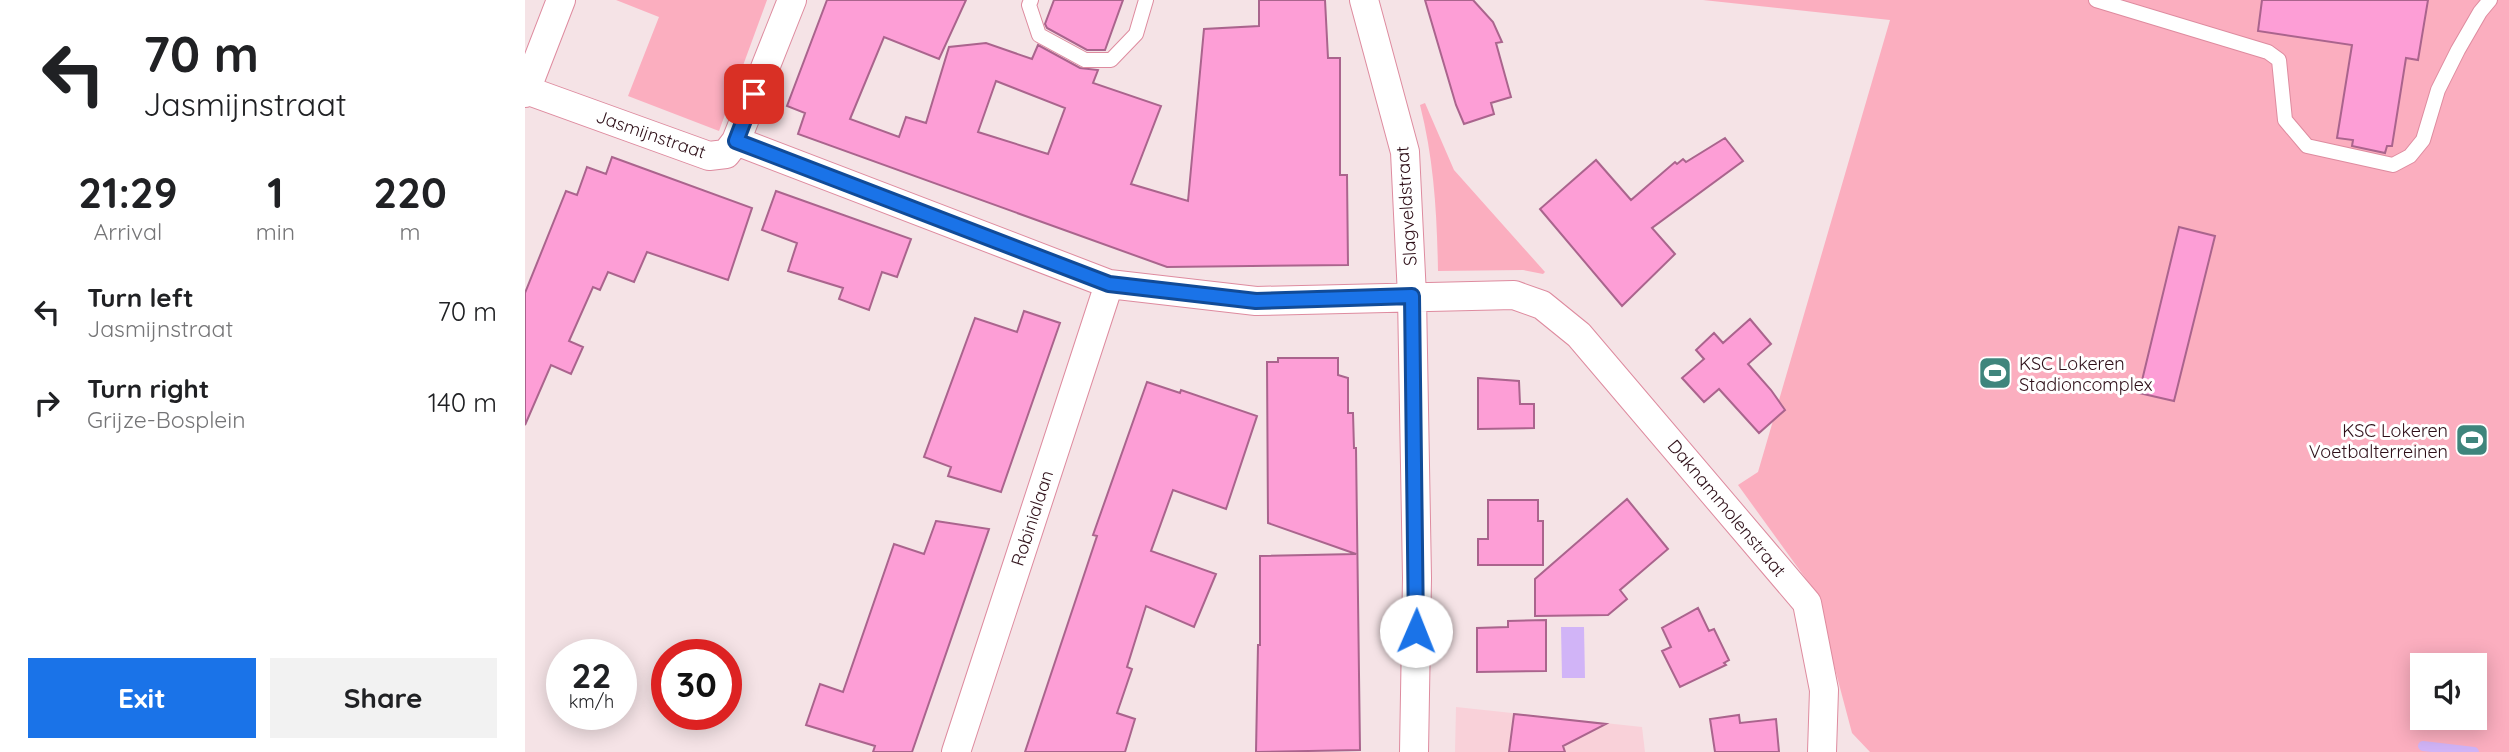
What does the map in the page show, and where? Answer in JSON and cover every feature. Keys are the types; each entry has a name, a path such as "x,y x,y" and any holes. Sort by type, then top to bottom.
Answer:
{"street":[{"path":"526,91 561,0"},
{"path":"792,0 736,141 1109,284 1256,301 1412,296"},
{"name":"Slagveldstraat","path":"1364,0 1405,152 1412,296 1417,578 1414,752"},
{"name":"Jasmijnstraat","path":"526,91 709,156 726,154 736,141"},
{"name":"Robinialaan","path":"956,752 1109,284"},
{"name":"Daknammolenstraat","path":"1412,296 1514,295 1542,305 1579,335 1807,603 1824,690 1822,752"}],"lane":[{"path":"1031,0 1029,5 1039,35 1085,60 1111,60 1136,34 1146,0"},
{"path":"2096,0 2268,51 2279,60 2285,120 2307,146 2393,165 2410,156 2423,140 2438,90 2458,50 2490,0"}],"shaded area":[{"path":"616,0 767,0 719,131 628,96 659,17"},
{"path":"1703,0 2509,0 2509,752 1870,752 1852,733 1814,590 1738,485 1758,472 1890,20"},
{"path":"1425,103 1454,170 1545,272 1543,274 1523,270 1438,271 1434,187 1420,105"},
{"path":"1561,627 1584,627 1585,678 1562,678"},
{"path":"1456,707 1642,727 1645,752 1455,752"}],"building":[{"path":"827,0 966,0 939,59 884,37 850,119 899,137 906,117 926,123 949,47 986,43 1032,59 1038,45 1080,68 1098,70 1093,83 1161,106 1131,184 1188,201 1204,29 1259,26 1259,0 1325,0 1328,58 1340,58 1340,175 1347,175 1348,265 1167,267 798,134 805,113 787,106","holes":["996,81 1065,108 1048,154 978,132"]},
{"path":"1054,0 1123,0 1105,50 1087,50 1047,28 1045,24"},
{"path":"1425,0 1473,0 1493,22 1502,42 1496,43 1511,97 1491,103 1494,114 1464,124"},
{"path":"2262,0 2428,0 2418,60 2406,58 2392,146 2387,146 2385,153 2352,146 2353,140 2337,138 2352,45 2258,31"},
{"path":"1725,138 1743,161 1652,228 1675,254 1622,306 1540,209 1596,160 1631,200 1675,162 1677,164 1683,159 1686,162"},
{"path":"612,157 752,208 728,280 647,252 634,282 608,272 600,290 593,287 569,341 583,347 571,374 551,365 525,425 525,293 566,191 577,195 587,167 606,174"},
{"path":"776,191 911,239 897,277 882,272 869,310 839,299 843,288 788,271 797,243 762,230"},
{"path":"2179,227 2215,236 2174,401 2139,393"},
{"path":"1024,311 1060,323 1001,492 948,476 951,467 924,457 975,318 1017,332"},
{"path":"1750,319 1771,344 1748,364 1785,410 1759,433 1719,389 1704,402 1682,378 1704,359 1696,350 1714,333 1723,343"},
{"path":"1278,358 1338,358 1338,375 1348,378 1348,413 1353,413 1356,448 1360,750 1256,752 1260,556 1356,554 1268,523 1267,362 1278,362"},
{"path":"1478,378 1519,381 1520,404 1534,404 1534,428 1478,429"},
{"path":"1147,382 1180,393 1181,390 1257,416 1226,509 1173,490 1151,551 1216,574 1194,627 1146,606 1127,667 1132,669 1117,713 1135,719 1125,752 1025,752 1097,536 1093,535"},
{"path":"1627,499 1668,549 1620,590 1627,599 1608,615 1535,616 1535,579"},
{"path":"1488,500 1538,500 1538,521 1543,521 1543,565 1478,565 1478,539 1488,539"},
{"path":"936,521 989,529 912,752 873,752 875,746 806,725 820,684 843,692 894,544 924,554"},
{"path":"1698,608 1709,631 1714,629 1729,660 1724,663 1726,665 1680,687 1662,651 1671,647 1662,628"},
{"path":"1546,620 1546,671 1477,672 1477,628 1508,627 1508,621"},
{"path":"1514,714 1606,724 1563,746 1565,752 1509,752"},
{"path":"1739,715 1740,723 1776,719 1779,752 1715,752 1710,719"}],"waterway":[{"path":"2423,746 2474,752"}],"place":[{"name":"KSC Lokeren Stadioncomplex","path":"1995,373"},
{"name":"KSC Lokeren Voetbalterreinen","path":"2472,440"}],"route":[{"path":"754,94 736,141 1109,284 1256,301 1412,296 1416,631"}]}
